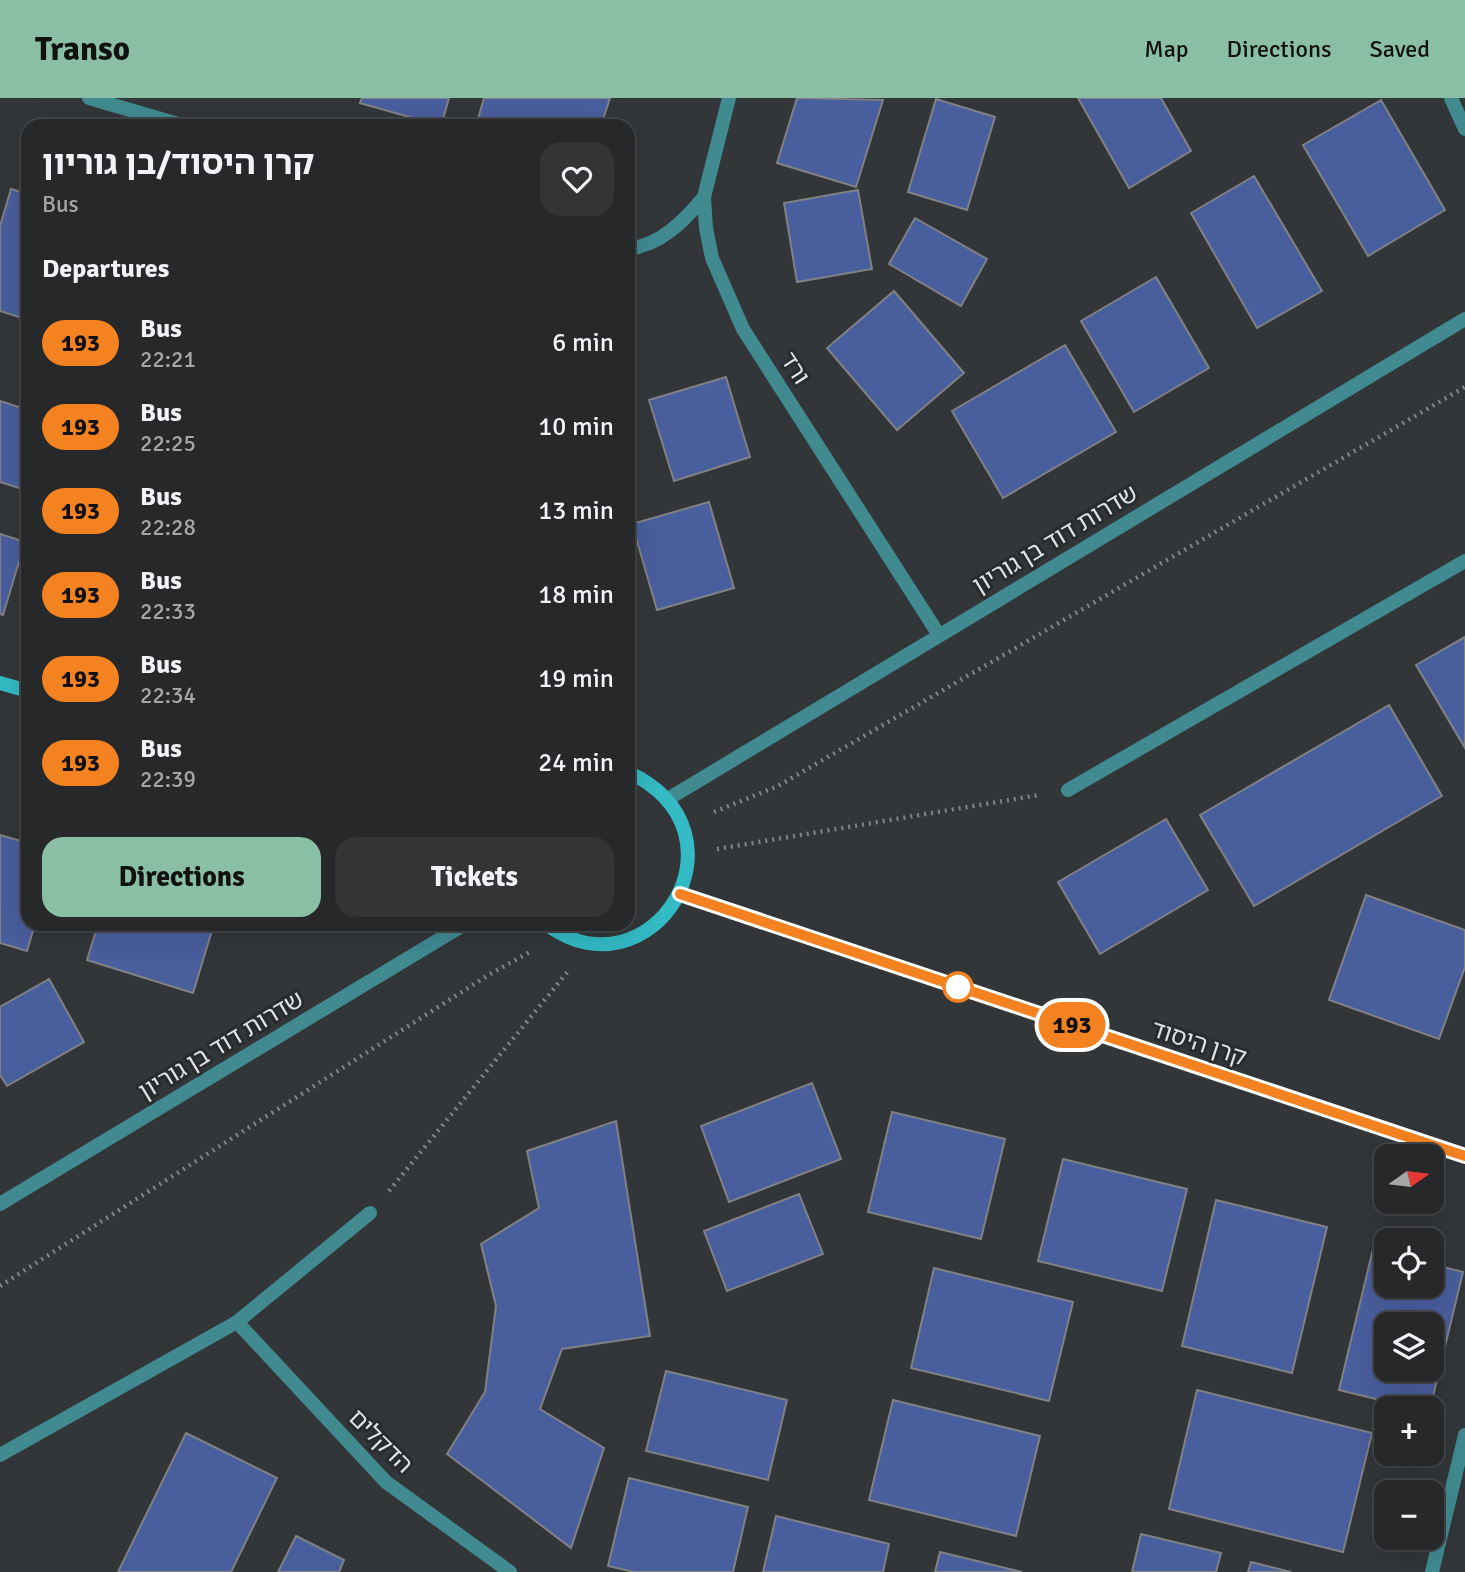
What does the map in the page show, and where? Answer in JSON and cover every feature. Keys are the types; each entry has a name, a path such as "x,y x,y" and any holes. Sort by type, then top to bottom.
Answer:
{"street":[{"path":"89,98 161,119"},
{"name":"ורד","path":"729,98 704,197 712,258 726,295 743,329 939,635"},
{"path":"1451,98 1465,129"},
{"path":"635,248 662,237 682,223 704,197"},
{"name":"שדרות דוד בן גוריון","path":"668,799 1465,319"},
{"path":"1068,790 1465,561"},
{"path":"0,683 21,689"},
{"path":"556,931 590,944 617,943 643,934 664,917 680,894 687,875 689,854 683,824 668,799 647,781 635,775"},
{"name":"קרן היסוד","path":"680,894 1465,1156"},
{"name":"שדרות דוד בן גוריון","path":"0,1204 453,931"},
{"path":"0,1455 237,1322 370,1213"},
{"name":"הדקלים","path":"237,1322 386,1482 510,1572"},
{"path":"1432,1572 1465,1435"}],"path":[{"path":"683,824 778,786 1465,387"},
{"path":"689,854 1068,790"},
{"path":"0,1286 490,974 561,935"},
{"path":"370,1213 590,944"}],"building":[{"path":"362,98 449,98 443,119 416,119 360,103"},
{"path":"484,98 610,98 603,119 478,119"},
{"path":"797,98 883,100 856,187 777,163"},
{"path":"1078,98 1161,98 1191,151 1129,188"},
{"path":"936,99 995,117 967,210 908,192"},
{"path":"1381,100 1445,210 1368,256 1303,145"},
{"path":"1254,176 1322,291 1257,328 1191,213"},
{"path":"11,189 21,192 21,318 0,311 0,226"},
{"path":"858,190 872,269 797,282 784,203"},
{"path":"915,218 987,259 961,306 889,264"},
{"path":"1156,277 1209,368 1134,412 1081,321"},
{"path":"894,291 964,373 897,430 827,348"},
{"path":"1065,345 1116,432 1003,498 952,411"},
{"path":"726,377 750,457 674,481 649,400"},
{"path":"0,401 21,408 21,489 0,482"},
{"path":"709,502 734,588 657,610 635,534 635,523"},
{"path":"0,534 21,541 21,555 3,615 0,614"},
{"path":"1465,637 1465,748 1416,665"},
{"path":"1389,705 1442,796 1254,906 1200,815"},
{"path":"1166,819 1208,890 1100,954 1058,882"},
{"path":"0,835 21,841 21,931 33,931 27,951 0,943"},
{"path":"1366,895 1465,930 1465,967 1439,1039 1329,1000"},
{"path":"96,931 212,931 193,993 87,960"},
{"path":"49,979 84,1042 7,1086 0,1075 0,1007"},
{"path":"812,1083 841,1159 729,1202 701,1126"},
{"path":"892,1112 1005,1139 981,1239 868,1212"},
{"path":"616,1121 650,1336 562,1349 540,1409 604,1448 571,1548 447,1454 485,1392 496,1306 481,1244 539,1208 527,1151"},
{"path":"1063,1159 1187,1189 1162,1291 1038,1261"},
{"path":"799,1194 823,1254 727,1291 704,1231"},
{"path":"1216,1200 1327,1227 1292,1373 1182,1346"},
{"path":"1373,1249 1374,1298 1444,1298 1444,1267 1463,1272 1444,1351 1444,1312 1374,1312 1374,1382 1437,1382 1433,1396 1374,1396 1374,1399 1339,1390"},
{"path":"934,1268 1073,1302 1049,1401 911,1368"},
{"path":"666,1371 787,1400 768,1480 646,1451"},
{"path":"1197,1390 1372,1433 1343,1552 1169,1509"},
{"path":"893,1400 1040,1436 1016,1536 869,1500"},
{"path":"186,1433 277,1478 231,1572 118,1572"},
{"path":"629,1478 748,1507 733,1572 634,1572 608,1566"},
{"path":"776,1516 889,1544 883,1572 763,1572"},
{"path":"1141,1534 1221,1553 1216,1572 1132,1572"},
{"path":"296,1536 344,1560 339,1572 278,1572"},
{"path":"940,1552 1022,1572 935,1572"},
{"path":"1251,1562 1291,1572 1248,1572"}],"bus line":[{"name":"193","path":"680,894 1465,1156"}]}
